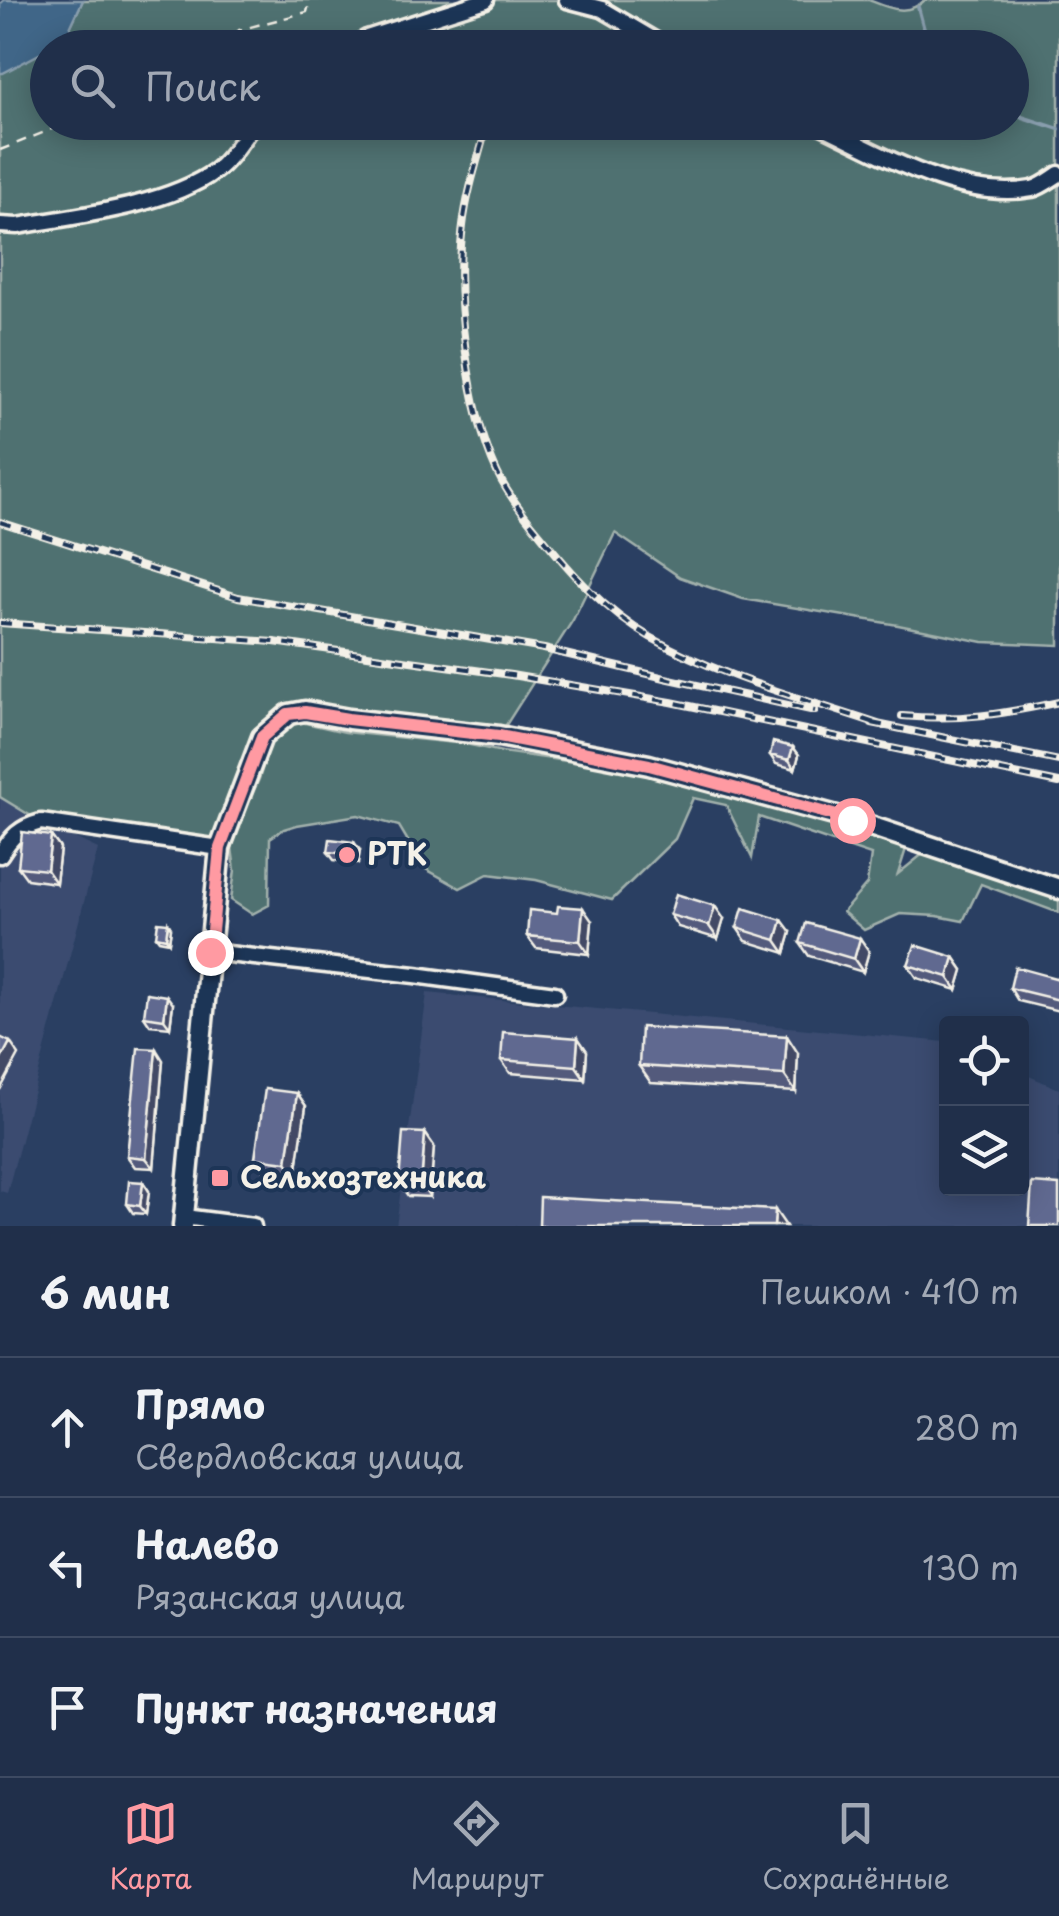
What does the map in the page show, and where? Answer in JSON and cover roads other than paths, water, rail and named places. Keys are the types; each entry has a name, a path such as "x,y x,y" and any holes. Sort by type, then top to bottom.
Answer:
{"main road":[{"path":"183,1221 220,848 262,737 288,714 305,712 499,736 649,765 852,820 1059,888"}],"street":[{"path":"391,30 486,0"},
{"path":"567,0 602,9 638,30"},
{"path":"0,225 18,226 126,207 181,188 216,170 240,140"},
{"path":"852,140 921,172 979,190 1035,188 1059,174"},
{"path":"0,855 24,826 41,822 220,848"},
{"path":"210,952 556,994"},
{"path":"183,1221 253,1226"}],"waterway":[{"path":"918,7 924,30"},
{"path":"1029,119 1059,129"}],"railway":[{"path":"483,140 463,226 462,317 478,417 497,472 511,496 590,591 650,637 735,676 884,726"},
{"path":"0,522 238,597 544,649 815,711"},
{"path":"0,623 274,642 511,675 671,702 1059,783"},
{"path":"902,716 981,715 1059,702"},
{"path":"872,723 1059,761"}],"place":[{"name":"РТК","path":"347,855"},
{"name":"Сельхозтехника","path":"220,1178"}]}
